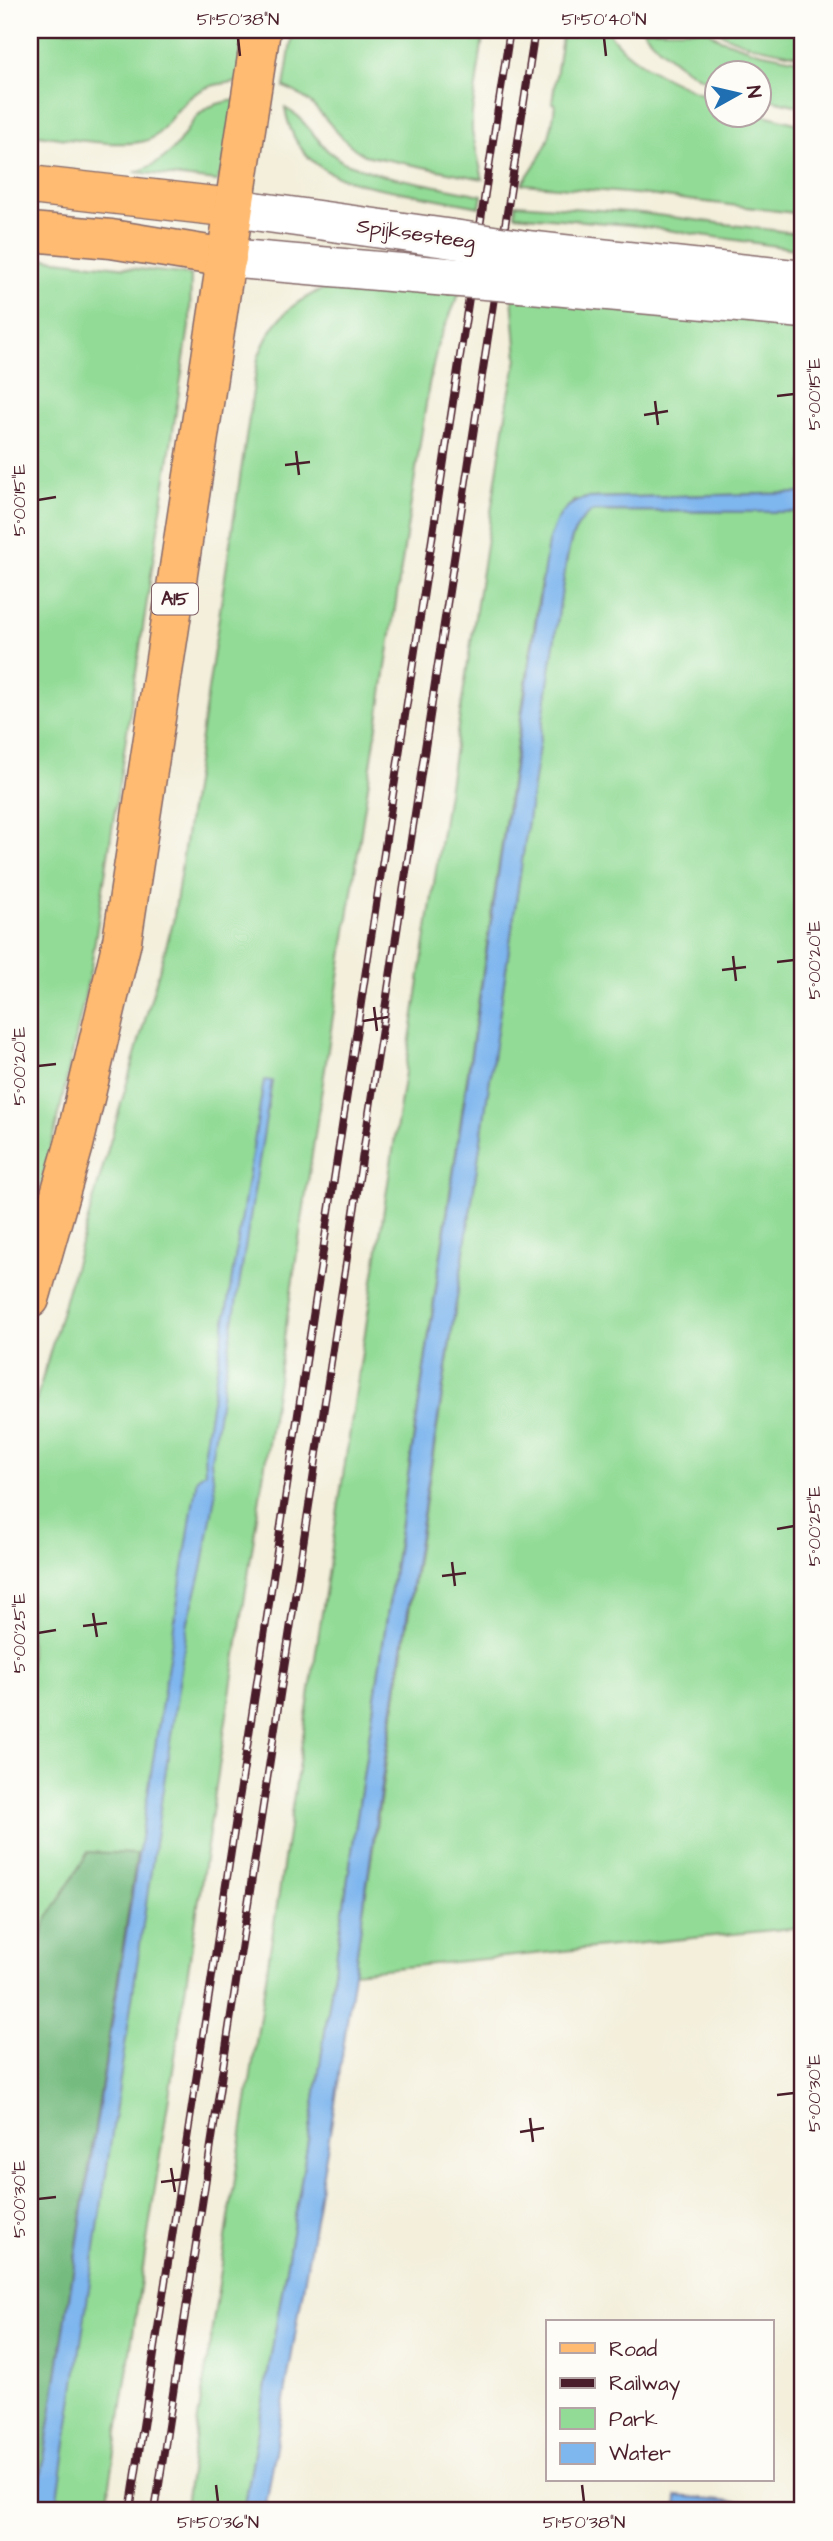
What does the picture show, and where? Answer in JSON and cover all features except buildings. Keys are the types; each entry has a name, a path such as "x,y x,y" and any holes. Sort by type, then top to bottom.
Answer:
{"main road":[{"path":"227,258 261,30"},
{"name":"Spijksesteeg","path":"30,185 233,208"},
{"name":"Spijksesteeg","path":"30,232 227,258"},
{"name":"A15","path":"30,1299 74,1145 122,941 227,258"}],"street":[{"name":"Spijksesteeg","path":"233,208 453,239 524,266 803,309"},
{"name":"Spijksesteeg","path":"227,258 448,277 524,266 803,280"}],"green space":[{"path":"31,30 248,30 239,82 216,85 198,92 183,104 154,137 123,143 90,142 30,134"},
{"path":"293,30 484,30 472,114 472,132 483,179 364,155 352,147 308,101 284,87"},
{"path":"563,30 607,30 616,42 642,63 672,81 704,95 704,130 774,130 774,118 803,125 803,214 648,195 522,184 549,138 555,104 552,103"},
{"path":"643,30 706,30 720,39 759,52 803,61 803,107 774,100 774,60 704,60 704,79 667,55"},
{"path":"715,30 803,30 803,56 746,44"},
{"path":"237,100 223,168 217,181 135,172 153,165 168,154 204,110 216,104"},
{"path":"285,108 298,116 327,150 343,162 381,175 482,195 480,207 361,184 326,171 312,161 300,147 291,130"},
{"path":"516,204 641,213 803,234 803,250 640,226 515,215"},
{"path":"30,257 191,275 190,320 91,967 59,1114 30,1229"},
{"path":"334,285 460,292 438,343 429,384 106,2511 30,2511 30,1422 173,922 258,358 271,332 287,312 307,297"},
{"path":"512,296 803,321 803,493 587,498 573,501 541,581 313,2112 244,2511 184,2511 509,395 517,359"},
{"path":"593,511 803,512 803,1927 354,1972 562,589 573,535 584,518"},
{"path":"88,1852 137,1854 36,2511 30,2511 30,1994 45,1923"}],"water":[{"path":"803,493 803,512 593,511 578,526 570,545 386,1751 336,2097 265,2511 244,2511 313,2112 548,542 554,526 566,508 587,498"},
{"path":"264,1080 272,1081 211,1460 215,1495 202,1570 188,1621 56,2511 36,2511 197,1478 205,1472 204,1449"},
{"path":"677,2496 803,2507 803,2511 676,2511"}],"railway":[{"path":"130,2511 510,30"},
{"path":"155,2511 535,30"}]}
